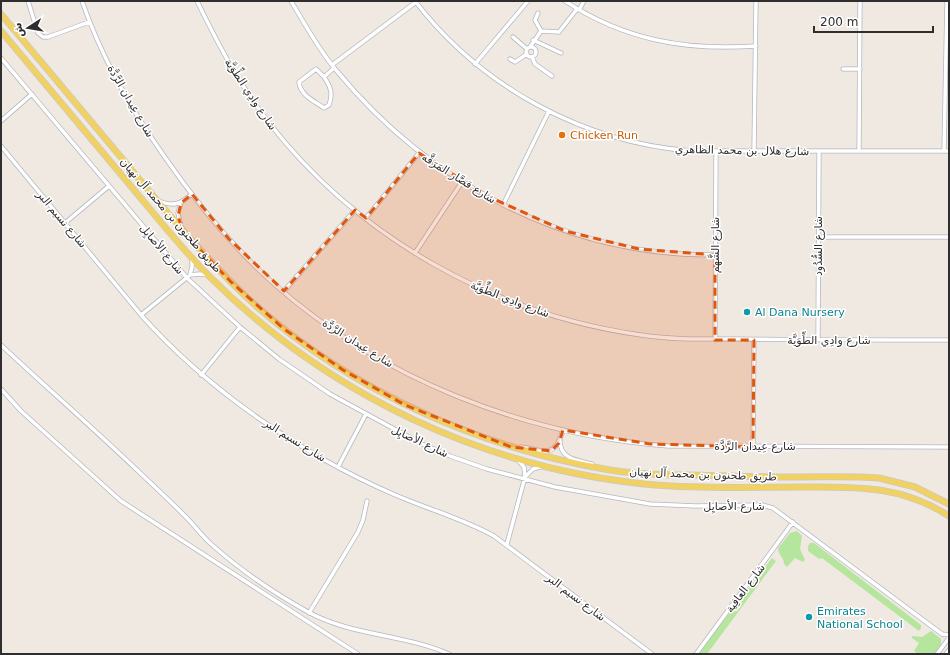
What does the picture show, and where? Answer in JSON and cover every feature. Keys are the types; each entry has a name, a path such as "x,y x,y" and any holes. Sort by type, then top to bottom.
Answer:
{"main road":[{"name":"طريق طحنون بن محمد آل نهيان","path":"1,14 204,256 255,305 284,329 343,370 405,405 453,426 511,447 612,470 659,475 879,478 915,487 949,504"},
{"name":"طريق طحنون بن محمد آل نهيان","path":"1,31 192,258 208,275 268,329 338,379 422,425 471,445 540,467 596,479 664,486 871,488 913,497 949,516"}],"street":[{"path":"28,1 38,33 43,37 48,37 89,22"},
{"name":"شارع عِيدان الرَّدَّة","path":"82,1 89,22 130,103 155,143 192,194 229,238 284,292 348,338 408,373 479,405 563,430 650,444 753,447 949,447"},
{"name":"شارع وادِي الطِّوَيَّة","path":"197,1 228,61 266,119 302,161 355,210 415,253 452,276 493,294 565,319 643,336 715,340 949,340"},
{"name":"شارع قصَّار المَرَقَّه","path":"291,1 333,67 382,121 419,153 462,182 503,205 559,228 606,242 661,252 715,255"},
{"path":"475,64 528,1"},
{"path":"565,1 615,28 666,43 713,48 756,46"},
{"path":"541,31 559,32 584,1"},
{"path":"754,151 756,1"},
{"path":"859,151 860,1"},
{"path":"947,1 947,151"},
{"path":"324,77 333,67 415,2"},
{"name":"شارع هلال بن محمد الظاهري","path":"415,2 442,32 475,64 524,98 549,111 594,130 644,144 680,150 819,152 947,151"},
{"path":"538,13 535,20 541,31"},
{"path":"510,59 515,62 527,54 528,48 541,31"},
{"path":"513,37 528,48 533,47 536,52 532,57"},
{"path":"533,40 561,53"},
{"path":"527,54 532,57 535,64 552,76"},
{"name":"شارع الأصايِل","path":"1,58 109,186 188,276 240,327 279,359 311,382 420,443 450,456 487,469 596,496 650,504 696,506 762,505 778,510 942,634"},
{"path":"316,69 324,77 330,86 332,98 329,106 324,108 308,98 300,87 299,82 316,69"},
{"path":"843,70 860,69"},
{"path":"1,121 32,94"},
{"path":"503,205 549,111"},
{"name":"شارع نسيم البر","path":"1,146 163,340 201,374 250,413 338,467 393,494 482,529 507,544 652,654"},
{"name":"شارع الشَّهم","path":"715,340 716,151"},
{"name":"شارع السُّدُود","path":"818,340 819,152"},
{"path":"366,218 419,153"},
{"path":"415,253 462,182"},
{"path":"65,223 109,186"},
{"path":"156,199 171,205 181,203 192,194"},
{"path":"181,203 178,216 183,232"},
{"path":"284,292 355,210"},
{"path":"818,237 949,237"},
{"path":"141,315 188,276 192,267 192,258"},
{"path":"188,276 199,274 208,275"},
{"path":"201,374 240,327"},
{"path":"753,447 754,340"},
{"path":"1,345 124,457 184,514 216,548 279,595 309,613 353,629 417,643 449,654"},
{"path":"1,389 21,412 121,501 358,654"},
{"path":"338,467 366,414"},
{"path":"511,447 520,447 548,452 556,448 563,430"},
{"path":"560,441 560,449 566,456 612,470"},
{"path":"518,460 524,467 525,478"},
{"path":"507,544 525,478 530,471 540,467"},
{"path":"309,613 358,532 364,520 367,501"},
{"name":"شارع العافِية","path":"696,654 793,522"},
{"path":"945,643 942,634 949,635"},
{"path":"937,654 949,638"},
{"path":"946,654 949,650"}],"highlighted area":[{"path":"419,153 487,196 565,231 639,249 715,255 715,340 754,340 753,447 650,444 563,430 559,443 551,451 511,447 405,405 343,370 284,329 231,282 183,232 178,216 181,203 192,194 229,239 284,291 355,210 366,218"}],"green space":[{"path":"797,531 802,536 800,549 805,560 803,562 795,558 787,567 784,564 778,548 790,533"},
{"path":"810,543 814,543 921,625 919,631 822,558 819,559 808,551 808,546"},
{"path":"772,558 776,561 707,654 698,654"},
{"path":"931,631 941,639 941,645 934,654 918,654 914,651 919,643 912,638 912,636 922,637"}],"place":[{"name":"Chicken Run","path":"562,135"},
{"name":"Al Dana Nursery","path":"747,312"},
{"name":"Emirates National School","path":"809,617"}]}
